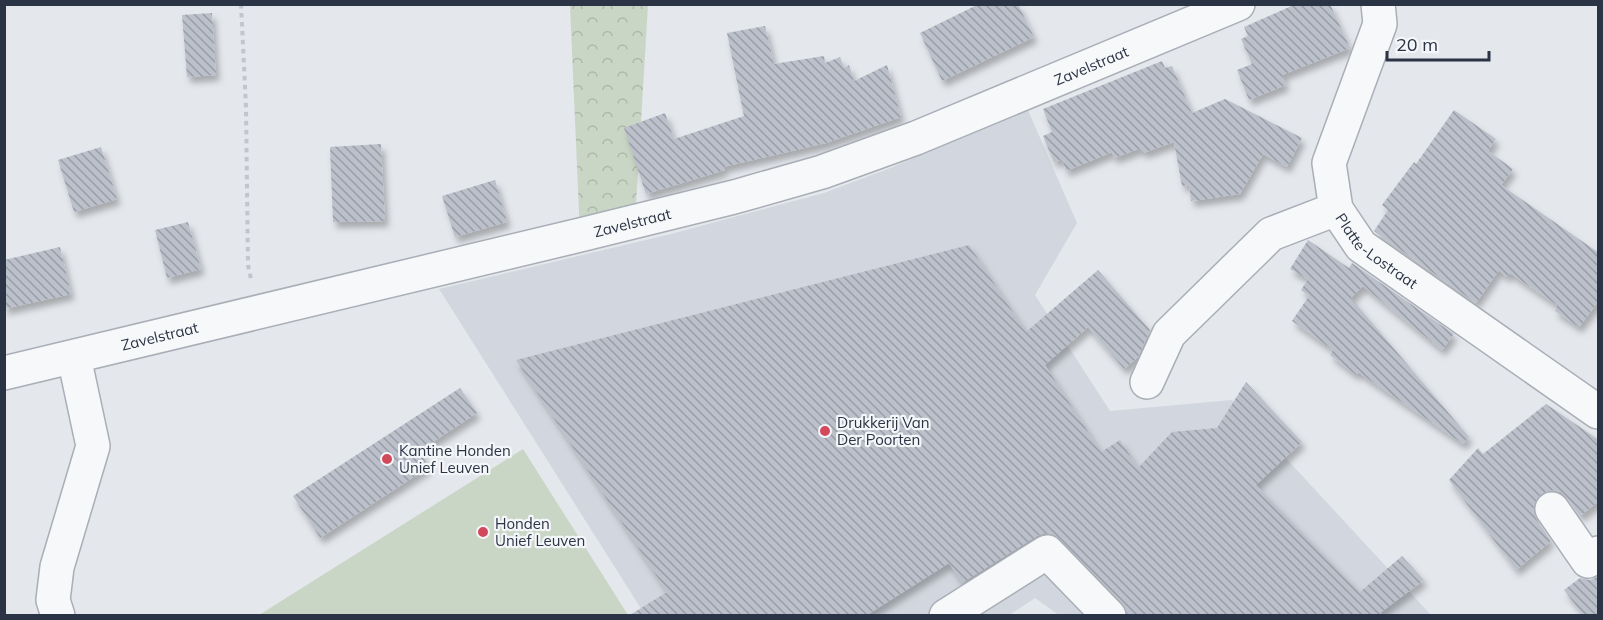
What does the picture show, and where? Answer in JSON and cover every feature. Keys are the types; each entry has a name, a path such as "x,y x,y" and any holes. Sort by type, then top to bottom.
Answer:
{"street":[{"name":"Zavelstraat","path":"4,373 734,198 822,172 916,138 1238,4"},
{"name":"Platte-Lostraat","path":"1378,4 1380,24 1329,163 1336,209 1361,246 1599,412"},
{"path":"1147,382 1169,334 1271,234 1336,209"},
{"path":"58,615 53,600 57,567 93,446 74,357"},
{"path":"1552,509 1588,561 1599,553"},
{"path":"946,615 1047,552 1109,615"}],"path":[{"path":"242,4 248,265 259,313"}],"shaded area":[{"name":"Drukkerij Van Der Poorten","path":"1027,108 1077,223 1035,295 1110,411 1232,400 1431,615 1060,616 1035,598 1008,616 645,615 439,289 671,234 824,193 893,167"}],"green space":[{"path":"570,5 648,5 635,221 580,235"},
{"name":"Honden Unief Leuven","path":"523,449 628,615 259,615"}],"building":[{"path":"979,4 1018,4 1034,37 942,81 920,33"},
{"path":"1296,4 1330,4 1350,48 1282,75 1286,85 1249,100 1237,70 1252,64 1241,39 1248,36 1244,27"},
{"path":"212,13 216,75 187,77 182,15"},
{"path":"765,26 774,64 824,56 825,63 840,57 844,68 849,65 854,81 887,65 901,117 826,143 723,167 725,170 646,194 624,128 665,113 674,139 744,116 727,33"},
{"path":"1162,61 1165,68 1172,66 1192,113 1225,99 1302,138 1287,167 1263,154 1240,194 1191,201 1189,185 1182,186 1174,142 1143,153 1141,148 1114,158 1112,152 1066,171 1062,159 1054,162 1043,136 1052,132 1043,109"},
{"path":"1454,110 1496,139 1488,151 1513,169 1501,185 1599,253 1599,301 1579,327 1555,311 1557,305 1510,273 1506,277 1499,270 1476,303 1374,231 1388,210 1382,205 1414,162 1416,164"},
{"path":"381,144 385,221 333,222 330,147"},
{"path":"101,147 117,199 74,212 58,160"},
{"path":"495,180 507,222 455,237 442,196"},
{"path":"188,222 201,269 167,278 155,230"},
{"path":"1308,240 1349,268 1352,263 1454,334 1442,350 1363,286 1351,298 1469,437 1463,444 1358,372 1356,375 1330,355 1333,350 1292,321 1309,296 1301,290 1308,279 1290,269"},
{"name":"Drukkerij Van Der Poorten","path":"969,245 1026,332 1098,270 1150,330 1138,357 1124,369 1088,327 1045,365 1101,452 1120,440 1138,468 1172,432 1217,428 1246,382 1302,442 1256,485 1360,592 1402,556 1424,580 1380,613 1383,615 1127,615 1122,603 1060,539 1045,533 962,583 949,563 867,615 630,615 667,592 516,360"},
{"path":"60,247 71,294 4,309 4,260"},
{"name":"Kantine Honden Unief Leuven","path":"460,388 477,413 419,451 429,467 320,538 293,496"},
{"path":"1546,404 1599,440 1599,501 1580,516 1561,492 1551,490 1541,494 1535,502 1533,511 1551,541 1516,570 1449,480 1478,448 1483,454"},
{"path":"1599,576 1599,615 1583,615 1564,590 1580,578 1590,580"}],"place":[{"name":"Drukkerij Van Der Poorten","path":"825,431"},
{"name":"Kantine Honden Unief Leuven","path":"387,459"},
{"name":"Honden Unief Leuven","path":"483,532"}]}
